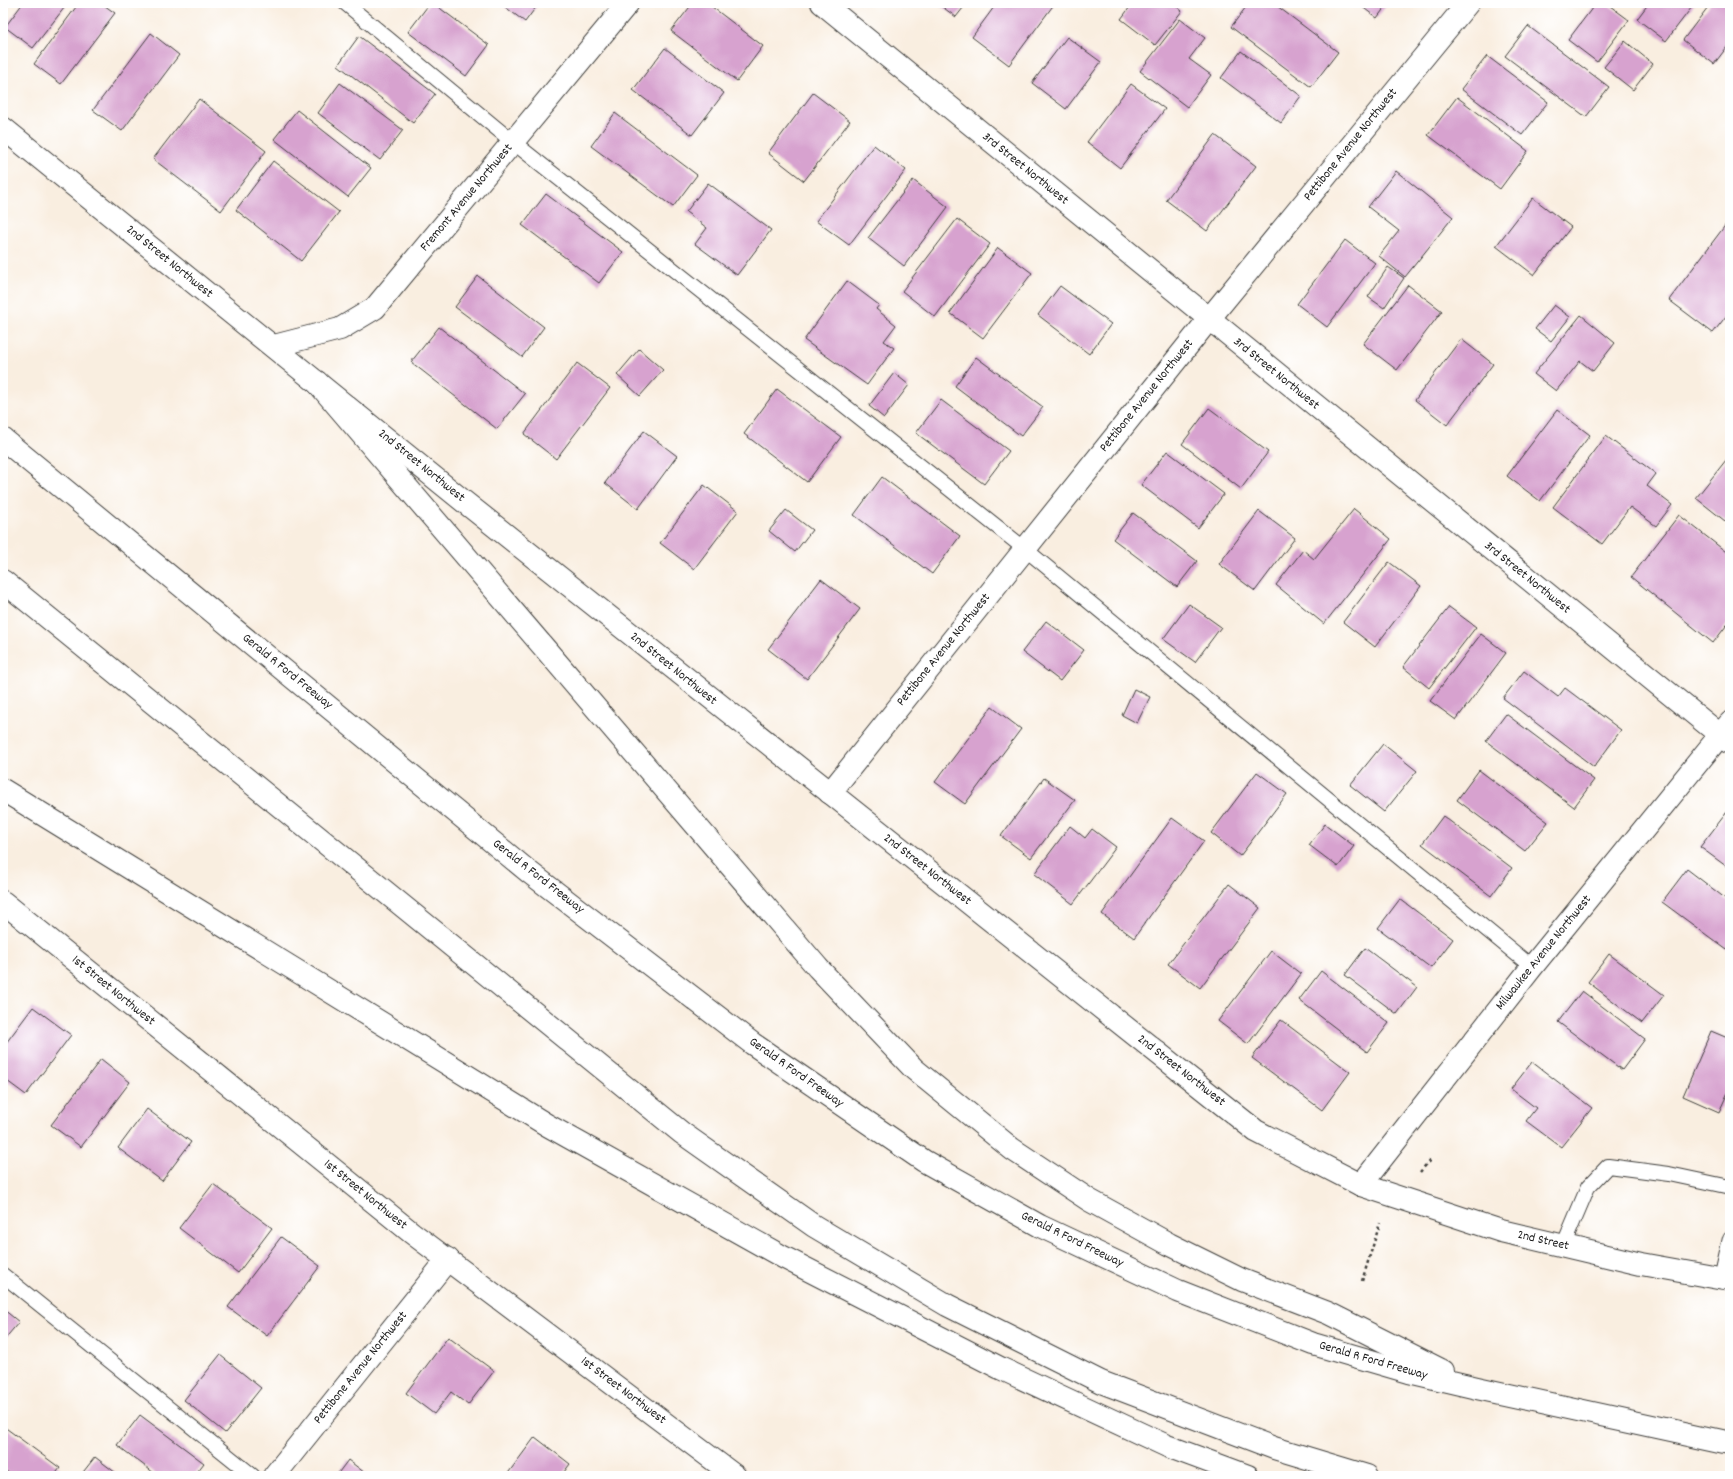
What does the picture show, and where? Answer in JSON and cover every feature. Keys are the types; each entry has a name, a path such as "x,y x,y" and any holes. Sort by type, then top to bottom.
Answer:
{"main road":[{"name":"Fremont Avenue Northwest","path":"274,346 340,329 375,308 628,3"},
{"name":"3rd Street Northwest","path":"822,3 1209,319 1727,734"},
{"name":"Pettibone Avenue Northwest","path":"830,793 1209,319 1468,3"},
{"name":"2nd Street Northwest","path":"3,128 274,346 474,510 1256,1131 1361,1185"},
{"path":"317,382 818,968 914,1069 1012,1149 1089,1200 1169,1244 1242,1280 1328,1314 1477,1388"},
{"name":"Gerald R Ford Freeway","path":"3,439 530,872 753,1044 924,1161 1040,1226 1178,1291 1313,1344 1409,1372 1730,1443"},
{"path":"3,581 682,1133 814,1226 947,1305 1101,1382 1274,1448 1367,1476"},
{"name":"Milwaukee Avenue Northwest","path":"1361,1185 1532,967 1727,734"},
{"path":"3,790 547,1125 783,1257 1000,1368 1167,1446 1248,1476"},
{"name":"1st Street Northwest","path":"3,902 412,1233 735,1476"},
{"name":"2nd Street","path":"1361,1185 1501,1231 1641,1264 1725,1279"},
{"name":"Pettibone Avenue Northwest","path":"274,1476 448,1259"}],"lane":[{"path":"345,3 513,142 1025,549 1532,967"},
{"path":"1563,1246 1588,1187 1608,1166 1669,1174 1730,1187"},
{"path":"1725,1279 1730,1238"},
{"path":"3,1275 253,1476"}],"path":[{"path":"1362,1281 1381,1220"}],"building":[{"path":"23,3 68,3 33,48 5,27"},
{"path":"79,3 101,3 115,13 61,84 34,64"},
{"path":"430,3 433,3 489,45 466,76 408,32"},
{"path":"500,3 539,3 525,22"},
{"path":"693,3 707,3 763,46 737,81 671,31"},
{"path":"937,3 967,3 956,17"},
{"path":"997,3 1055,3 1009,65 972,37"},
{"path":"1133,3 1172,3 1182,11 1155,45 1121,19"},
{"path":"1249,3 1273,3 1338,52 1311,87 1231,27"},
{"path":"1357,3 1388,3 1377,18"},
{"path":"1596,3 1606,3 1629,20 1597,62 1568,40"},
{"path":"1649,3 1695,3 1666,41 1637,19"},
{"path":"1711,3 1730,3 1730,43 1714,64 1683,40"},
{"path":"1180,19 1205,38 1189,59 1211,75 1187,107 1140,71"},
{"path":"1528,26 1609,87 1586,117 1505,56"},
{"path":"151,33 179,55 122,131 93,110"},
{"path":"359,36 435,94 413,123 338,65"},
{"path":"1067,37 1101,62 1066,109 1032,83"},
{"path":"1625,41 1653,64 1633,90 1604,67"},
{"path":"665,48 724,93 692,135 633,90"},
{"path":"1241,51 1301,96 1281,123 1221,78"},
{"path":"1487,56 1548,102 1522,135 1461,89"},
{"path":"340,83 403,130 380,160 318,113"},
{"path":"1131,84 1165,109 1120,168 1087,142"},
{"path":"813,93 850,121 804,181 768,153"},
{"path":"1457,97 1528,151 1500,189 1428,135"},
{"path":"199,99 266,151 221,211 153,159"},
{"path":"297,110 371,168 348,197 274,139"},
{"path":"615,113 697,175 673,207 591,146"},
{"path":"1215,135 1256,166 1207,231 1166,200"},
{"path":"874,145 906,170 849,245 816,221"},
{"path":"273,161 339,212 301,261 236,210"},
{"path":"1396,171 1453,217 1405,277 1379,256 1399,231 1368,207"},
{"path":"913,180 948,207 904,266 868,238"},
{"path":"708,183 771,230 737,275 695,244 707,228 686,212"},
{"path":"546,194 623,252 599,283 522,225"},
{"path":"1533,198 1571,227 1534,275 1496,246"},
{"path":"957,219 990,244 935,317 902,291"},
{"path":"1727,223 1730,226 1730,311 1713,333 1669,300"},
{"path":"1345,240 1375,263 1327,327 1297,304"},
{"path":"998,248 1032,273 983,338 950,313"},
{"path":"1388,267 1404,278 1384,308 1368,297"},
{"path":"478,276 544,327 522,357 455,307"},
{"path":"847,281 879,305 876,309 896,325 884,341 894,348 867,385 804,340"},
{"path":"1408,285 1442,311 1397,370 1363,344"},
{"path":"1060,286 1111,324 1089,354 1038,315"},
{"path":"1554,305 1570,317 1551,341 1535,329"},
{"path":"1581,315 1615,343 1593,371 1580,361 1556,391 1534,374"},
{"path":"439,327 525,394 497,429 411,362"},
{"path":"1461,339 1493,364 1447,425 1415,400"},
{"path":"639,349 663,370 640,396 617,375"},
{"path":"976,357 1043,407 1021,436 955,386"},
{"path":"577,363 610,388 556,459 524,434"},
{"path":"894,373 909,385 884,418 869,406"},
{"path":"777,389 841,437 807,482 744,434"},
{"path":"941,400 1009,451 984,484 916,433"},
{"path":"1209,408 1268,452 1241,489 1182,444"},
{"path":"1557,410 1590,435 1540,501 1507,476"},
{"path":"644,431 677,456 638,509 605,483"},
{"path":"1606,436 1656,474 1647,486 1672,505 1656,526 1630,507 1602,544 1553,507"},
{"path":"1167,451 1224,494 1198,528 1141,485"},
{"path":"1730,455 1730,525 1696,498"},
{"path":"882,477 960,536 932,574 854,515"},
{"path":"704,485 738,511 694,569 660,543"},
{"path":"1354,509 1391,539 1324,624 1276,585 1303,550 1314,559"},
{"path":"786,510 812,530 795,552 769,531"},
{"path":"1259,511 1295,538 1255,591 1219,564"},
{"path":"1133,513 1197,561 1177,587 1113,539"},
{"path":"1679,515 1730,555 1730,621 1713,643 1631,577"},
{"path":"1389,562 1421,586 1375,647 1343,622"},
{"path":"821,579 860,609 807,679 768,649"},
{"path":"1189,604 1221,627 1195,662 1163,639"},
{"path":"1449,607 1476,627 1429,688 1403,667"},
{"path":"1046,621 1084,650 1060,681 1022,652"},
{"path":"1481,634 1506,653 1456,720 1430,701"},
{"path":"1524,671 1558,697 1565,688 1621,730 1594,767 1503,698"},
{"path":"1134,689 1150,697 1137,723 1122,715"},
{"path":"992,707 1021,729 965,804 935,782"},
{"path":"1506,714 1594,780 1574,807 1486,741"},
{"path":"1383,744 1417,771 1384,812 1350,785"},
{"path":"1479,770 1548,822 1525,851 1457,800"},
{"path":"1257,772 1287,794 1240,856 1211,833"},
{"path":"1044,778 1075,800 1031,858 1001,836"},
{"path":"1727,812 1730,814 1730,869 1700,847"},
{"path":"1443,816 1512,868 1491,896 1422,844"},
{"path":"1172,818 1204,841 1134,938 1102,914"},
{"path":"1325,824 1354,846 1338,867 1309,845"},
{"path":"1070,826 1085,838 1092,829 1116,847 1073,904 1034,874"},
{"path":"1687,869 1730,902 1730,946 1727,950 1662,902"},
{"path":"1229,884 1260,908 1200,988 1168,964"},
{"path":"1400,899 1453,939 1431,968 1378,928"},
{"path":"1365,948 1417,987 1397,1014 1345,975"},
{"path":"1271,951 1301,974 1248,1044 1218,1021"},
{"path":"1609,954 1664,995 1642,1023 1588,982"},
{"path":"1321,971 1389,1023 1367,1052 1299,1000"},
{"path":"1582,991 1645,1039 1622,1070 1558,1022"},
{"path":"33,1007 71,1035 26,1095 3,1078 3,1047"},
{"path":"1281,1020 1350,1072 1322,1110 1252,1058"},
{"path":"1711,1031 1730,1039 1730,1088 1719,1112 1683,1096"},
{"path":"101,1059 130,1082 81,1147 51,1125"},
{"path":"1532,1062 1592,1108 1561,1147 1526,1121 1536,1108 1511,1089"},
{"path":"147,1109 191,1142 162,1181 118,1148"},
{"path":"213,1184 272,1228 238,1273 179,1228"},
{"path":"281,1237 320,1266 267,1336 228,1307"},
{"path":"3,1309 19,1322 3,1341"},
{"path":"448,1337 494,1371 468,1405 451,1392 434,1414 406,1393"},
{"path":"220,1355 261,1388 225,1433 184,1400"},
{"path":"140,1415 204,1463 194,1476 158,1476 117,1445"},
{"path":"3,1426 60,1468 54,1476 13,1476 3,1469"},
{"path":"535,1437 570,1464 561,1476 506,1476"},
{"path":"95,1457 120,1476 80,1476"},
{"path":"348,1460 369,1476 336,1476"}]}
